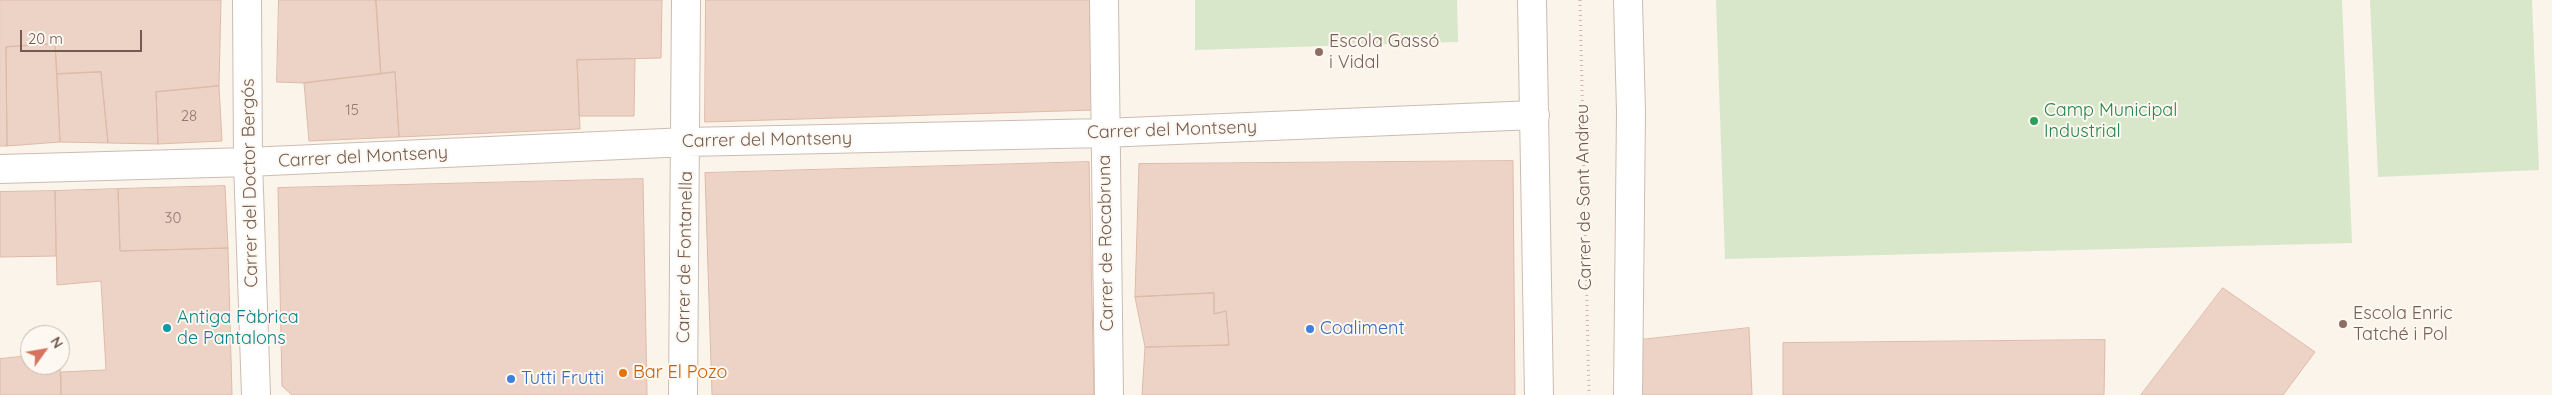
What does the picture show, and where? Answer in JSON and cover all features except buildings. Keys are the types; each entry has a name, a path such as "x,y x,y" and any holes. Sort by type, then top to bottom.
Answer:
{"street":[{"name":"Carrer del Doctor Bergós","path":"247,0 248,162 256,395"},
{"name":"Carrer de Fontanella","path":"684,395 687,142 686,0"},
{"name":"Carrer de Rocabruna","path":"1104,0 1104,133 1109,395"},
{"path":"1532,0 1539,395"},
{"path":"1628,0 1631,112 1628,395"},
{"name":"Carrer del Montseny","path":"0,169 248,162 687,142 1104,133 1534,115"}],"path":[{"name":"Carrer de Sant Andreu","path":"1580,0 1589,395"}],"green space":[{"path":"1195,0 1457,0 1458,42 1195,50"},
{"name":"Camp Municipal Industrial","path":"1716,0 2342,0 2352,243 1725,259"},
{"path":"2370,0 2532,0 2539,170 2378,177"}],"place":[{"name":"Escola Gassó i Vidal","path":"1319,52"},
{"name":"Camp Municipal Industrial","path":"2034,121"},
{"name":"Escola Enric Tatché i Pol","path":"2343,324"},
{"name":"Antiga Fàbrica de Pantalons","path":"167,328"},
{"name":"Coaliment","path":"1310,329"},
{"name":"Bar El Pozo","path":"623,373"},
{"name":"Tutti Frutti","path":"511,379"}]}
